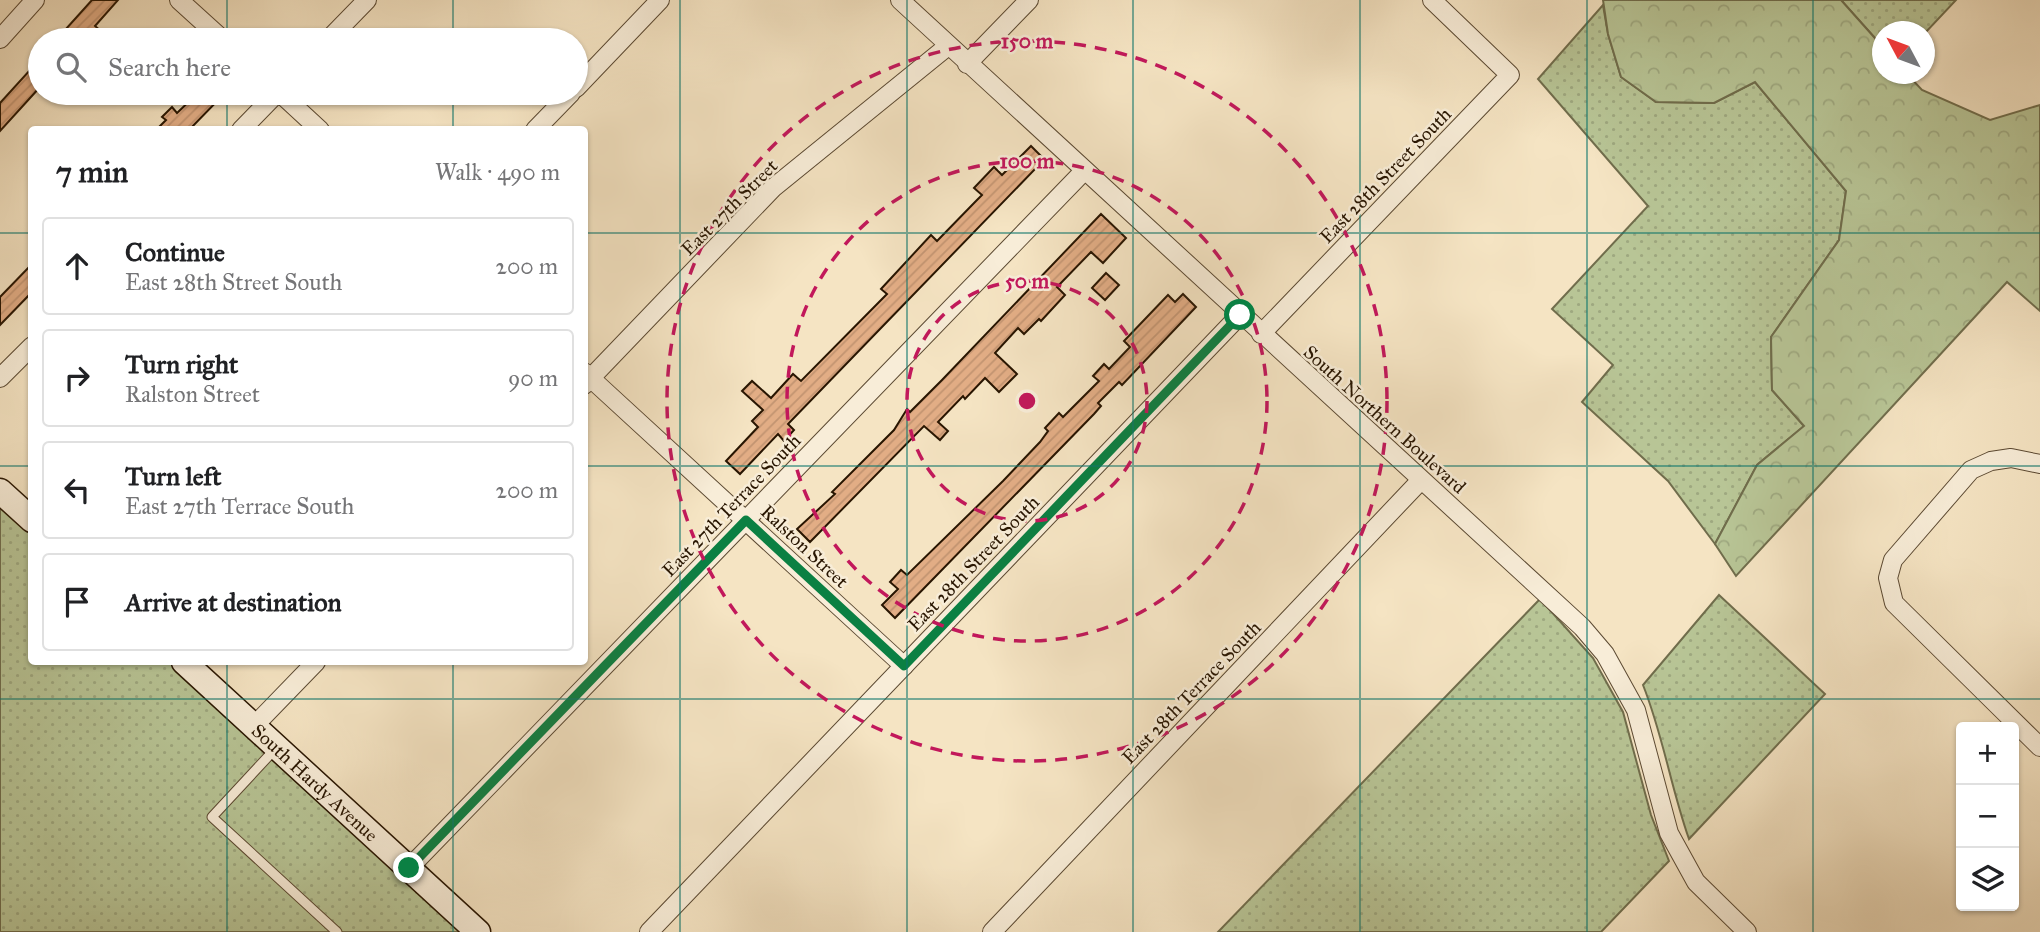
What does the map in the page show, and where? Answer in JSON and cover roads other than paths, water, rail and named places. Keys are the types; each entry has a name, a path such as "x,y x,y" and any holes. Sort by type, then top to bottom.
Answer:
{"street":[{"path":"0,39 34,0"},
{"path":"179,0 210,28"},
{"path":"340,28 367,0"},
{"path":"588,75 660,0"},
{"name":"South Northern Boulevard","path":"900,0 1582,627 1605,654 1636,710 1669,833 1696,881 1747,932"},
{"path":"967,64 1029,0"},
{"name":"East 28th Street South","path":"1261,334 1510,75 1432,0"},
{"name":"East 27th Street","path":"588,377 773,188 948,46"},
{"path":"245,126 266,105"},
{"path":"292,105 315,126"},
{"path":"539,126 559,105"},
{"name":"East 27th Terrace South","path":"409,868 1084,171"},
{"name":"East 28th Street South","path":"649,932 1240,315"},
{"path":"0,378 28,350"},
{"name":"Ralston Street","path":"588,379 904,666"},
{"path":"2040,464 2016,458 1991,461 1971,470 1894,560 1888,578 1894,603 2040,747"},
{"name":"East 28th Terrace South","path":"992,932 1421,480"},
{"path":"0,491 28,516"},
{"name":"South Hardy Avenue","path":"187,665 478,932"},
{"path":"254,726 313,665"}],"lane":[{"path":"277,747 212,817 337,932"}]}
